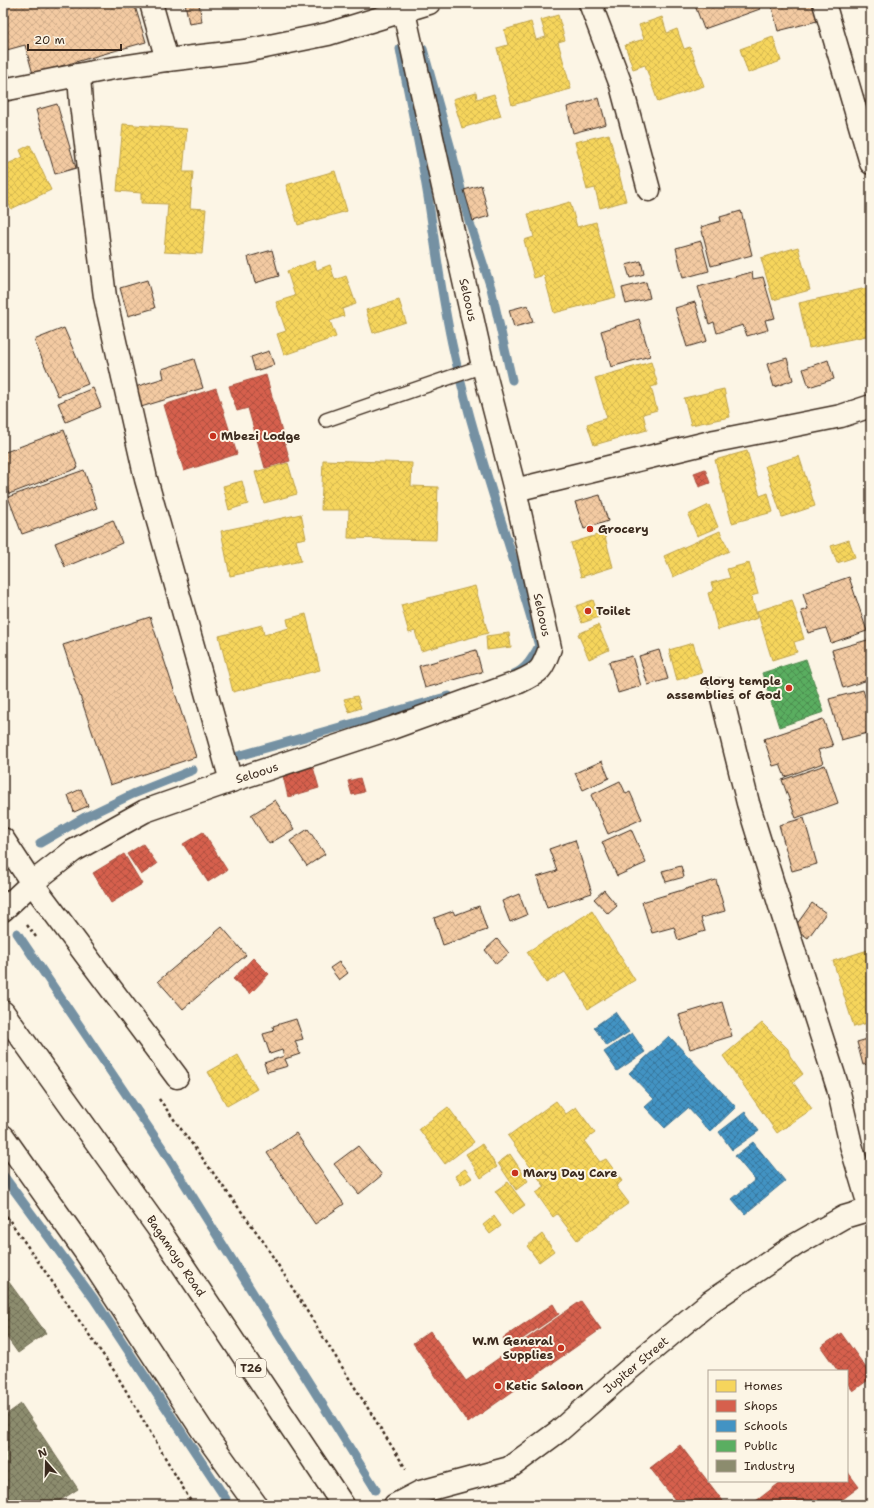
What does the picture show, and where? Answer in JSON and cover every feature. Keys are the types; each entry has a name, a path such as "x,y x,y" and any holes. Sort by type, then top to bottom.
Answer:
{"main road":[{"path":"151,3 167,60"},
{"path":"3,90 108,69 167,60 253,50 328,34 403,7 429,3"},
{"path":"590,3 620,85 649,190"},
{"path":"824,3 871,163"},
{"name":"Seloous","path":"6,907 32,883 73,851 145,811 392,728 519,682 533,676 543,667 550,648 515,490 483,366 403,7"},
{"path":"79,75 81,104 105,298 146,479 231,781"},
{"path":"515,490 715,441 841,416 871,406"},
{"path":"720,690 748,803 838,1088 851,1145 871,1209"},
{"path":"3,839 32,883 177,1077"},
{"name":"Bagamoyo Road","path":"3,1012 160,1231 343,1505"},
{"path":"3,1136 86,1252 202,1430 256,1505"},
{"name":"Jupiter Street","path":"395,1505 420,1492 509,1468 559,1431 627,1371 710,1302 795,1245 844,1217 871,1209"}],"lane":[{"path":"326,420 483,366"}],"path":[{"path":"6,907 39,942"},
{"path":"155,1094 263,1240 420,1492"},
{"path":"3,1211 115,1372 193,1505"}],"building: Homes":[{"path":"558,15 565,40 558,42 571,89 512,105 497,48 508,45 504,30 531,22 536,40 546,37 541,20"},
{"path":"662,17 667,33 677,29 684,49 690,47 704,86 658,102 645,65 633,69 625,45 644,39 639,25"},
{"path":"773,37 781,61 748,73 740,49"},
{"path":"476,92 477,99 494,94 501,116 462,128 453,99"},
{"path":"123,124 187,129 183,172 193,172 190,208 206,209 202,254 164,252 168,204 141,203 141,193 117,191"},
{"path":"609,134 626,201 600,208 595,188 587,190 575,142"},
{"path":"30,145 51,190 11,209 3,191 3,166 23,157 20,150"},
{"path":"335,171 347,211 298,225 286,185"},
{"path":"570,202 577,227 596,222 616,297 554,313 544,275 534,278 524,240 534,237 528,214"},
{"path":"798,247 810,290 773,300 761,258"},
{"path":"314,261 317,270 330,265 335,280 346,276 356,304 342,309 344,316 330,321 336,337 284,355 277,334 286,331 276,302 295,296 287,271"},
{"path":"871,287 871,335 809,348 799,303"},
{"path":"399,300 406,322 373,333 366,310"},
{"path":"651,362 658,385 651,387 657,410 643,414 647,430 594,445 587,424 607,418 595,378"},
{"path":"724,389 730,417 691,425 684,398"},
{"path":"747,451 760,496 768,493 773,512 732,523 715,460"},
{"path":"799,456 815,506 782,517 765,466"},
{"path":"323,460 412,463 411,486 438,487 436,540 348,538 349,510 321,510"},
{"path":"288,463 297,494 264,503 255,472"},
{"path":"242,481 248,504 229,510 223,486"},
{"path":"709,505 718,527 697,536 688,515"},
{"path":"301,514 306,538 296,540 301,561 230,576 221,531"},
{"path":"720,531 729,551 673,577 664,556"},
{"path":"604,533 613,567 581,577 571,543"},
{"path":"849,540 855,557 837,563 831,546"},
{"path":"749,563 758,594 751,596 758,618 718,630 708,593 714,591 711,583 730,578 727,569"},
{"path":"475,586 488,633 421,651 415,631 409,633 401,605"},
{"name":"Toilet","path":"593,600 599,617 582,623 576,606"},
{"path":"792,600 804,639 794,642 797,652 772,660 757,611"},
{"path":"306,614 320,670 233,692 219,636 262,625 264,635 289,628 287,619"},
{"path":"598,625 609,650 589,659 578,634"},
{"path":"509,633 511,647 487,650 486,636"},
{"path":"693,643 702,673 677,680 669,650"},
{"path":"357,696 361,708 349,712 344,699"},
{"path":"592,911 635,980 588,1009 565,972 546,983 527,952"},
{"path":"871,949 871,1022 854,1027 833,961"},
{"path":"762,1023 788,1049 790,1056 803,1074 793,1082 812,1109 777,1133 723,1056"},
{"path":"238,1055 257,1089 227,1106 208,1072"},
{"path":"556,1101 566,1114 576,1107 595,1133 584,1141 600,1162 606,1159 622,1181 616,1186 629,1203 577,1240 557,1214 553,1217 536,1193 545,1187 508,1136"},
{"path":"448,1107 474,1142 445,1164 419,1129"},
{"path":"482,1144 497,1167 481,1178 466,1154"},
{"path":"510,1154 528,1181 516,1190 498,1163"},
{"path":"465,1169 472,1178 461,1185 455,1176"},
{"path":"508,1182 525,1205 512,1214 495,1191"},
{"path":"494,1216 501,1226 490,1234 483,1225"},
{"path":"542,1234 554,1251 539,1262 527,1246"}],"building: Shops":[{"path":"266,375 290,461 265,468 248,408 237,411 229,386"},
{"path":"216,388 237,454 184,471 164,405"},
{"path":"705,469 710,483 699,487 694,473"},
{"path":"313,767 319,788 288,797 283,776"},
{"path":"360,778 364,792 352,795 348,781"},
{"path":"203,832 227,870 208,882 183,844"},
{"path":"143,844 157,864 141,875 127,854"},
{"path":"124,854 142,884 111,903 93,873"},
{"path":"253,958 269,974 250,994 233,979"},
{"path":"581,1301 601,1329 468,1423 413,1343 430,1331 466,1381"},
{"path":"553,1304 559,1314 509,1348 503,1338"},
{"path":"841,1333 871,1375 871,1378 853,1391 848,1384 848,1370 837,1370 821,1347"},
{"path":"680,1445 726,1505 679,1505 650,1468"},
{"path":"848,1472 859,1487 835,1505 751,1505 781,1482 848,1482"}],"building: Schools":[{"path":"615,1012 629,1032 607,1046 594,1027"},
{"path":"632,1033 645,1052 617,1071 604,1052"},
{"path":"669,1036 736,1107 710,1132 688,1108 665,1128 645,1107 654,1099 629,1073"},
{"path":"745,1112 759,1131 732,1150 719,1132"},
{"path":"753,1142 785,1181 745,1214 732,1199 755,1180 735,1156"}],"building: Public":[{"path":"806,659 824,712 779,727 762,673"}],"building: Industry":[{"path":"3,1274 46,1333 18,1353 3,1332"},
{"path":"21,1404 78,1489 53,1505 3,1505 3,1417"}],"building: Other":[{"path":"3,3 134,3 146,42 33,74 25,45 3,51"},
{"path":"185,3 199,3 202,22 189,24"},
{"path":"694,3 758,3 760,9 704,29"},
{"path":"771,3 813,3 817,21 778,31"},
{"path":"3,53 10,78 3,80"},
{"path":"599,98 606,124 573,133 567,107"},
{"path":"57,104 76,168 55,174 36,110"},
{"path":"481,185 489,216 473,221 464,190"},
{"path":"741,211 752,255 711,266 701,227 721,221 720,217"},
{"path":"701,241 709,271 683,278 676,248"},
{"path":"272,250 279,276 255,283 248,257"},
{"path":"641,261 644,274 630,278 626,265"},
{"path":"752,272 753,279 763,277 775,318 765,320 768,330 747,336 743,325 717,333 714,322 709,324 698,287"},
{"path":"147,280 155,308 128,316 120,288"},
{"path":"646,282 650,298 626,304 622,288"},
{"path":"695,302 707,341 687,347 675,308"},
{"path":"528,305 533,322 514,327 509,310"},
{"path":"639,319 650,356 611,367 601,331"},
{"path":"64,328 88,384 58,396 34,340"},
{"path":"269,351 274,365 255,371 251,357"},
{"path":"787,358 793,380 774,387 767,364"},
{"path":"194,359 203,388 141,407 135,387 164,378 162,369"},
{"path":"828,360 834,379 809,387 803,369"},
{"path":"93,388 101,407 66,422 58,403"},
{"path":"64,430 78,468 9,494 3,478 3,453"},
{"path":"84,470 97,508 22,534 8,497"},
{"path":"600,495 608,521 584,529 575,502"},
{"path":"113,520 122,543 65,567 55,543"},
{"path":"849,577 867,631 831,643 826,628 808,633 801,611 808,609 803,593"},
{"path":"150,617 196,757 110,785 63,645"},
{"path":"871,639 871,679 843,688 832,650"},
{"path":"476,650 482,672 425,688 419,666"},
{"path":"659,650 668,679 648,685 639,656"},
{"path":"632,656 641,686 618,693 609,662"},
{"path":"863,690 871,715 871,732 841,740 829,699"},
{"path":"823,719 833,746 818,750 823,763 785,777 780,764 773,766 764,739"},
{"path":"602,761 609,778 583,790 575,773"},
{"path":"825,765 838,803 796,818 782,780"},
{"path":"620,781 626,794 630,792 642,819 608,834 591,795"},
{"path":"81,789 88,806 74,812 68,795"},
{"path":"275,800 294,829 269,844 251,815"},
{"path":"804,818 817,864 792,871 779,825"},
{"path":"308,829 325,854 307,866 290,841"},
{"path":"631,829 646,863 617,876 602,842"},
{"path":"575,840 592,893 547,908 537,877 557,871 549,849"},
{"path":"681,866 684,877 666,882 662,871"},
{"path":"716,880 725,911 701,918 705,931 678,940 674,927 652,933 642,902"},
{"path":"604,890 617,906 608,914 594,899"},
{"path":"519,894 527,915 510,922 502,901"},
{"path":"812,903 826,913 808,938 794,928"},
{"path":"479,906 487,930 443,945 434,918 453,911 455,915"},
{"path":"222,927 246,955 183,1009 158,981"},
{"path":"497,939 509,953 496,964 485,950"},
{"path":"339,962 348,973 339,980 330,968"},
{"path":"722,1002 732,1036 690,1049 679,1015"},
{"path":"296,1019 303,1039 295,1041 300,1054 285,1059 288,1066 267,1072 264,1063 284,1056 282,1050 270,1054 263,1034 274,1031 273,1026"},
{"path":"871,1038 871,1063 863,1065 857,1042"},
{"path":"296,1133 344,1204 315,1224 267,1153"},
{"path":"358,1146 382,1175 359,1194 334,1164"}],"waterway":[{"path":"400,49 425,178 443,294 454,353 483,463 539,646 526,666 514,674"},
{"path":"423,49 453,156 467,214 491,288 512,380"},
{"path":"231,758 449,696"},
{"path":"40,843 85,817 133,794 193,770"},
{"path":"17,933 163,1149 376,1490"},
{"path":"3,1175 94,1299 226,1499"}],"place":[{"name":"Mbezi Lodge","path":"213,436"},
{"name":"Grocery","path":"590,529"},
{"name":"Toilet","path":"588,611"},
{"name":"Glory temple assemblies of God","path":"789,688"},
{"name":"Mary Day Care","path":"515,1173"},
{"name":"W.M General Supplies","path":"561,1348"},
{"name":"Ketic Saloon","path":"498,1386"}]}
